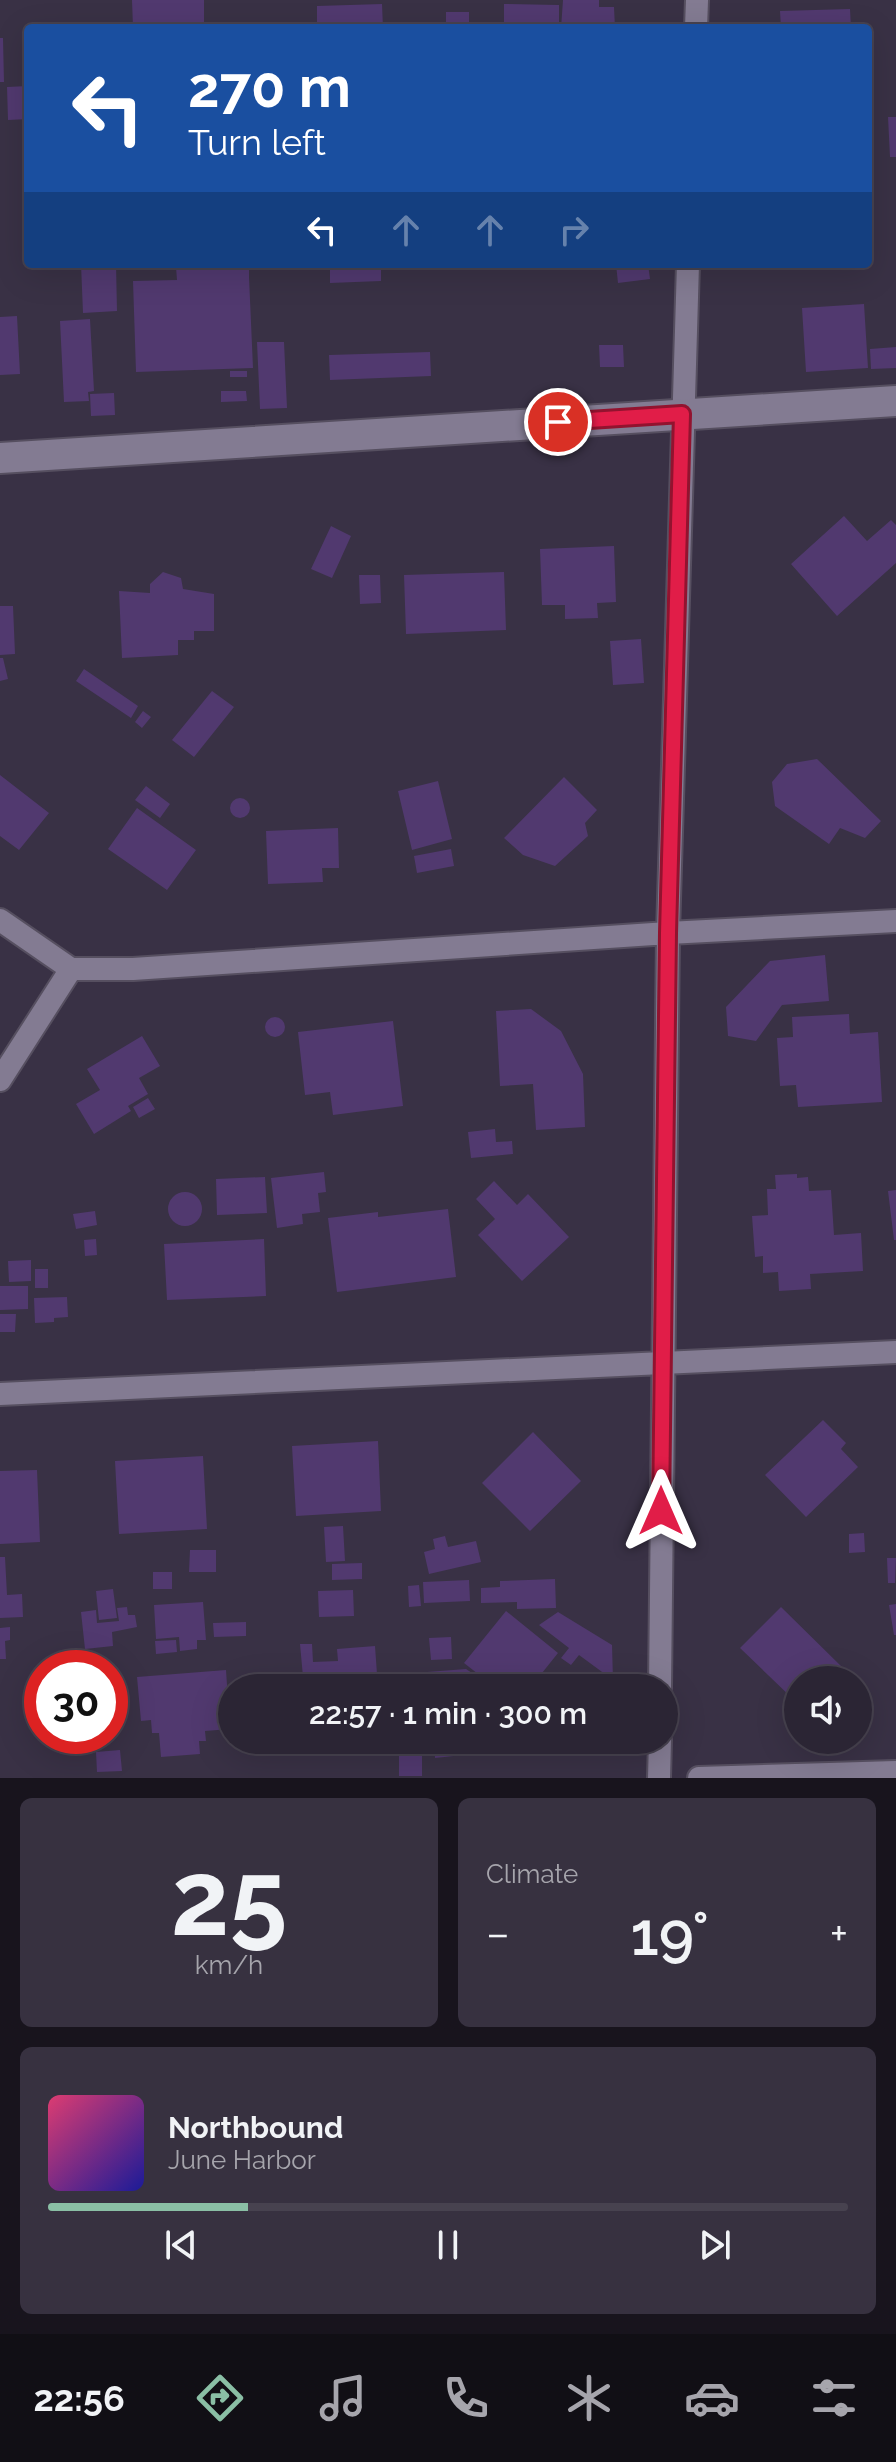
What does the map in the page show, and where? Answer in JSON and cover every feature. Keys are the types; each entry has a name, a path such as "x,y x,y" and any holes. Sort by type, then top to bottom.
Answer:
{"main road":[{"path":"0,458 896,401"}],"street":[{"path":"696,24 697,0"},
{"path":"660,1674 668,933 688,268"},
{"path":"0,920 71,969 133,969 896,921"},
{"path":"0,1080 71,969"},
{"path":"0,1394 896,1352"},
{"path":"659,1778 660,1754"},
{"path":"699,1778 896,1772"}],"building":[{"path":"132,0 204,0 204,24 133,24"},
{"path":"563,0 599,0 599,7 614,7 615,24 561,24"},
{"path":"382,4 383,24 317,24 317,6"},
{"path":"504,4 559,5 559,24 504,24"},
{"path":"850,9 851,24 781,24 780,11"},
{"path":"446,12 469,12 469,24 446,24"},
{"path":"0,38 3,38 4,82 0,82"},
{"path":"24,86 24,119 8,120 7,87"},
{"path":"888,117 896,117 896,157 890,157"},
{"path":"81,268 116,268 117,311 83,313"},
{"path":"176,268 249,268 253,368 136,372 133,281 177,280"},
{"path":"330,268 381,268 381,281 330,283"},
{"path":"616,268 649,268 650,279 618,283"},
{"path":"864,304 868,368 806,372 802,308"},
{"path":"17,316 20,374 0,375 0,317"},
{"path":"90,319 94,391 88,392 89,401 64,402 60,321"},
{"path":"257,342 284,342 287,408 260,409"},
{"path":"599,345 623,345 624,367 600,367"},
{"path":"896,347 896,368 871,369 870,349"},
{"path":"430,352 431,376 330,380 329,355"},
{"path":"230,371 247,371 247,377 230,377"},
{"path":"221,391 246,391 247,401 221,402"},
{"path":"114,393 115,415 91,416 90,394"},
{"path":"844,516 867,541 891,520 896,525 896,563 837,616 791,564"},
{"path":"331,526 351,536 332,578 311,569"},
{"path":"614,546 616,602 597,603 598,618 565,619 565,605 542,605 540,549"},
{"path":"163,572 181,578 183,589 214,594 214,631 194,631 194,640 178,640 178,655 122,658 119,591 150,593 150,584"},
{"path":"504,572 506,630 406,634 404,575"},
{"path":"359,575 380,575 381,603 360,604"},
{"path":"0,606 13,606 15,654 0,655"},
{"path":"641,639 644,683 613,685 610,641"},
{"path":"0,658 3,658 8,679 0,681"},
{"path":"84,669 138,706 131,718 76,681"},
{"path":"212,691 234,707 194,757 172,740"},
{"path":"143,711 151,717 142,728 135,722"},
{"path":"817,759 881,821 865,838 840,828 829,844 775,806 772,782 787,764"},
{"path":"0,775 49,813 19,850 0,836"},
{"path":"564,777 597,810 585,823 588,836 555,866 523,855 504,838"},
{"path":"438,781 452,839 412,850 398,791"},
{"path":"146,786 170,804 160,818 135,800"},
{"path":"240,798 247,801 250,808 247,815 240,818 233,815 230,808 233,801"},
{"path":"137,808 196,850 167,890 108,849"},
{"path":"338,828 339,868 322,868 323,882 268,884 266,831"},
{"path":"451,849 454,866 417,873 414,856"},
{"path":"825,955 829,1001 782,1005 756,1041 728,1036 726,1007 770,961"},
{"path":"531,1009 561,1031 583,1074 585,1127 536,1130 533,1084 500,1086 496,1011"},
{"path":"849,1014 850,1034 878,1032 882,1102 798,1107 796,1085 780,1086 777,1038 793,1037 792,1017"},
{"path":"275,1017 282,1020 285,1027 282,1034 275,1037 268,1034 265,1027 268,1020"},
{"path":"393,1021 403,1106 333,1115 330,1092 305,1095 298,1032"},
{"path":"142,1036 160,1066 139,1078 148,1094 128,1106 131,1111 94,1134 76,1104 100,1090 87,1069"},
{"path":"148,1098 155,1109 139,1118 133,1107"},
{"path":"495,1129 496,1142 512,1141 513,1154 471,1158 468,1132"},
{"path":"324,1172 326,1192 318,1193 320,1212 302,1214 303,1224 277,1228 271,1178"},
{"path":"797,1174 797,1178 808,1177 809,1191 831,1190 834,1235 861,1233 863,1271 810,1274 811,1289 779,1291 778,1272 763,1273 763,1256 755,1257 752,1216 768,1215 767,1189 776,1189 775,1175"},
{"path":"265,1177 267,1213 217,1215 216,1179"},
{"path":"494,1181 517,1205 528,1194 569,1237 522,1281 478,1235 495,1219 476,1199"},
{"path":"896,1190 896,1240 894,1240 888,1191"},
{"path":"185,1192 197,1197 202,1209 197,1221 185,1226 173,1221 168,1209 173,1197"},
{"path":"448,1209 456,1277 337,1292 328,1218 378,1212 378,1217"},
{"path":"95,1211 97,1225 76,1229 73,1214"},
{"path":"96,1239 97,1255 85,1256 84,1240"},
{"path":"264,1239 266,1296 167,1300 164,1244"},
{"path":"31,1260 31,1281 9,1282 8,1261"},
{"path":"35,1269 48,1269 48,1288 35,1288"},
{"path":"0,1286 28,1286 28,1309 0,1310"},
{"path":"67,1297 68,1317 54,1318 54,1322 35,1323 34,1298"},
{"path":"0,1314 16,1314 15,1332 0,1332"},
{"path":"823,1420 846,1443 841,1449 858,1467 806,1517 765,1475"},
{"path":"533,1432 581,1481 530,1531 482,1483"},
{"path":"378,1441 381,1511 296,1516 292,1446"},
{"path":"203,1456 207,1529 119,1534 115,1461"},
{"path":"37,1470 40,1542 0,1544 0,1471"},
{"path":"343,1526 345,1561 326,1562 324,1527"},
{"path":"864,1533 865,1552 849,1553 849,1534"},
{"path":"445,1536 448,1547 476,1541 481,1562 429,1574 424,1552 435,1549 433,1539"},
{"path":"190,1550 216,1550 216,1572 189,1572"},
{"path":"0,1557 5,1557 7,1595 22,1594 23,1617 0,1618"},
{"path":"887,1558 896,1558 895,1583 888,1583"},
{"path":"362,1563 362,1579 332,1580 332,1564"},
{"path":"153,1572 172,1572 172,1589 153,1589"},
{"path":"555,1579 556,1608 517,1609 517,1602 481,1603 481,1588 500,1587 500,1581"},
{"path":"469,1580 470,1601 424,1603 423,1582"},
{"path":"419,1585 421,1606 409,1607 408,1586"},
{"path":"113,1589 117,1618 99,1620 96,1591"},
{"path":"353,1590 354,1616 319,1617 318,1591"},
{"path":"203,1602 206,1640 197,1640 197,1649 180,1651 179,1637 156,1639 154,1605"},
{"path":"896,1604 896,1635 894,1635 889,1605"},
{"path":"127,1607 128,1615 135,1615 137,1627 112,1632 113,1646 85,1649 81,1612 96,1610 97,1623 119,1621 117,1608"},
{"path":"781,1607 841,1666 784,1666 784,1690 740,1648"},
{"path":"506,1611 558,1653 541,1674 478,1674 464,1663"},
{"path":"558,1612 612,1645 613,1674 605,1674 579,1655 571,1665 561,1658 569,1648 539,1625"},
{"path":"246,1622 246,1636 214,1637 213,1623"},
{"path":"10,1627 10,1640 5,1641 6,1659 0,1659 0,1628"},
{"path":"451,1637 452,1659 431,1660 429,1638"},
{"path":"176,1640 177,1652 156,1654 155,1641"},
{"path":"300,1644 312,1644 313,1662 338,1661 337,1649 375,1646 377,1674 303,1674"},
{"path":"466,1669 474,1674 427,1674"},
{"path":"226,1670 226,1674 218,1674 218,1730 205,1731 206,1741 199,1741 200,1754 161,1757 159,1733 152,1733 151,1720 141,1721 137,1677"},
{"path":"96,1754 120,1754 122,1771 97,1772"},
{"path":"399,1754 422,1754 422,1776 399,1776"},
{"path":"435,1754 472,1754 435,1758"}],"route":[{"path":"558,422 682,414 668,933 661,1511"}]}
